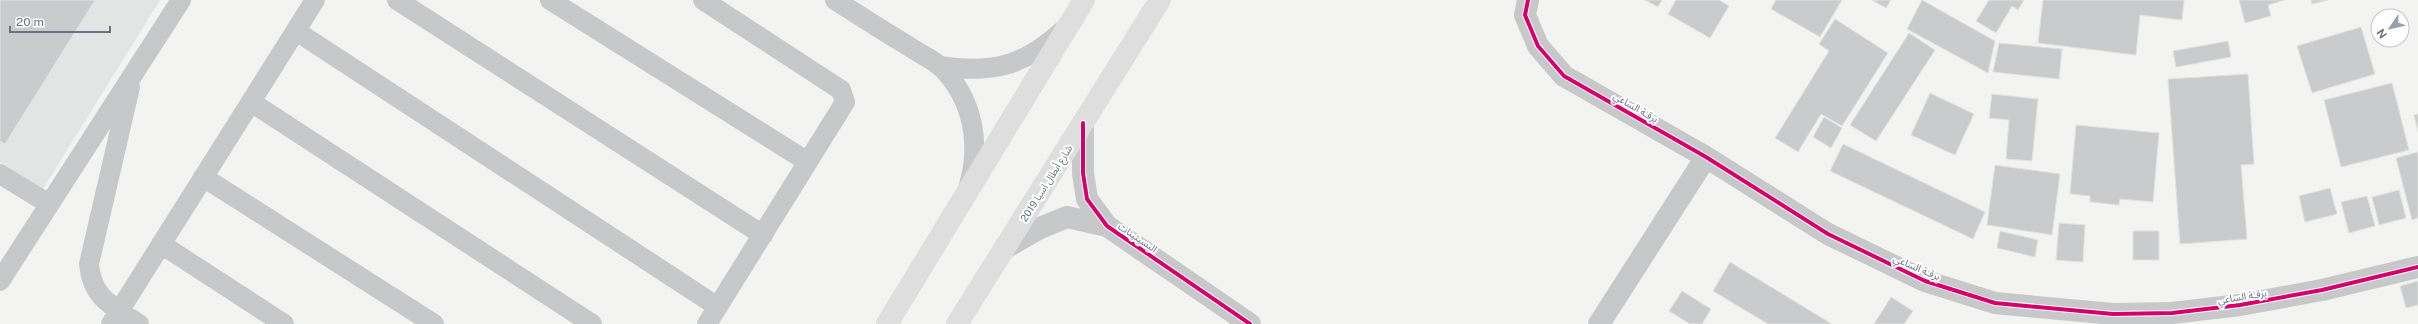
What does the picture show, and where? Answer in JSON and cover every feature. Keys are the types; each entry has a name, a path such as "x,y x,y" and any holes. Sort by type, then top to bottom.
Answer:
{"main road":[{"path":"887,324 1084,0"},
{"name":"شارع أبطال اسيا 2019","path":"957,324 1007,247 1160,0"}],"street":[{"name":"برقـة الساعي","path":"1528,0 1525,15 1538,46 1564,76 1706,157 1828,234 1925,281 1995,302 2113,314 2172,313 2255,302 2322,290 2418,268"},
{"name":"البسيتينات","path":"1083,123 1083,173 1087,199 1107,226 1250,324"},
{"path":"1599,324 1706,157"},
{"name":"البسيتينات","path":"1007,247 1040,228 1068,217 1107,226"}],"lane":[{"path":"0,281 182,0"},
{"path":"115,317 315,0"},
{"path":"397,0 763,235"},
{"path":"550,0 808,162"},
{"path":"703,0 841,90 845,102 707,324"},
{"path":"835,0 940,66 957,87 969,112 975,138 974,165 967,191"},
{"path":"940,66 967,70 981,70 1021,61 1045,47 1066,28"},
{"path":"296,31 718,307"},
{"path":"133,74 89,264 90,276 100,297 115,317 139,324"},
{"path":"251,102 592,324"},
{"path":"0,174 49,204"},
{"path":"203,177 434,324"},
{"path":"161,244 284,324"}],"shaded area":[{"path":"0,0 160,0 43,189 0,162"}],"building":[{"path":"0,0 95,0 5,144 0,141"},
{"path":"1645,0 1662,0 1658,7"},
{"path":"1676,0 1719,0 1729,6 1710,38 1668,14"},
{"path":"1776,0 1842,0 1820,37 1771,9"},
{"path":"1872,0 1891,0 1886,8"},
{"path":"1922,0 1995,41 1988,73 1907,29"},
{"path":"1989,0 2024,0 2018,10 2012,6 1996,33 1976,21"},
{"path":"2043,0 2184,0 2182,20 2140,15 2136,55 2038,43"},
{"path":"2239,0 2285,0 2268,5 2271,16 2245,23"},
{"path":"2311,0 2328,0 2312,4"},
{"path":"1835,19 1888,53 1842,126 1821,114 1798,152 1775,138 1829,51 1819,44"},
{"path":"2361,27 2375,74 2312,93 2297,46"},
{"path":"1909,33 1935,50 1876,141 1850,125"},
{"path":"2228,41 2231,57 2176,67 2173,51"},
{"path":"1999,43 2062,49 2059,79 1993,72"},
{"path":"2248,74 2254,164 2241,165 2247,239 2180,244 2168,79"},
{"path":"2392,83 2409,150 2341,167 2324,100"},
{"path":"1930,93 1974,114 1955,155 1911,135"},
{"path":"1992,94 2038,99 2032,161 2006,159 2009,120 1989,118"},
{"path":"2418,114 2418,132 2414,115"},
{"path":"1824,117 1842,128 1831,148 1813,137"},
{"path":"2076,125 2159,133 2153,202 2120,199 2119,205 2090,202 2090,196 2070,194"},
{"path":"1843,144 1985,212 1973,239 1830,171"},
{"path":"2418,152 2418,218 2412,220 2396,158"},
{"path":"1995,165 2060,174 2052,235 1987,225"},
{"path":"2330,188 2337,214 2305,222 2299,196"},
{"path":"2399,190 2406,218 2379,225 2372,197"},
{"path":"2367,196 2375,226 2349,233 2341,202"},
{"path":"2059,223 2085,225 2083,262 2056,260"},
{"path":"2000,231 2038,240 2035,257 1997,248"},
{"path":"2133,231 2159,231 2159,260 2133,260"},
{"path":"1730,262 1832,324 1768,324 1713,291"},
{"path":"2418,281 2418,305 2406,308 2400,286"},
{"path":"1682,291 1711,309 1702,324 1690,324 1669,311"},
{"path":"1891,297 1913,311 1904,324 1874,324"}],"cycle path":[{"path":"1528,0 1525,15 1538,46 1564,76 1706,157 1828,234 1925,281 1995,303 2113,314 2172,313 2240,305 2322,290 2418,267"},
{"path":"1083,123 1083,173 1087,199 1107,226 1250,324"}]}
